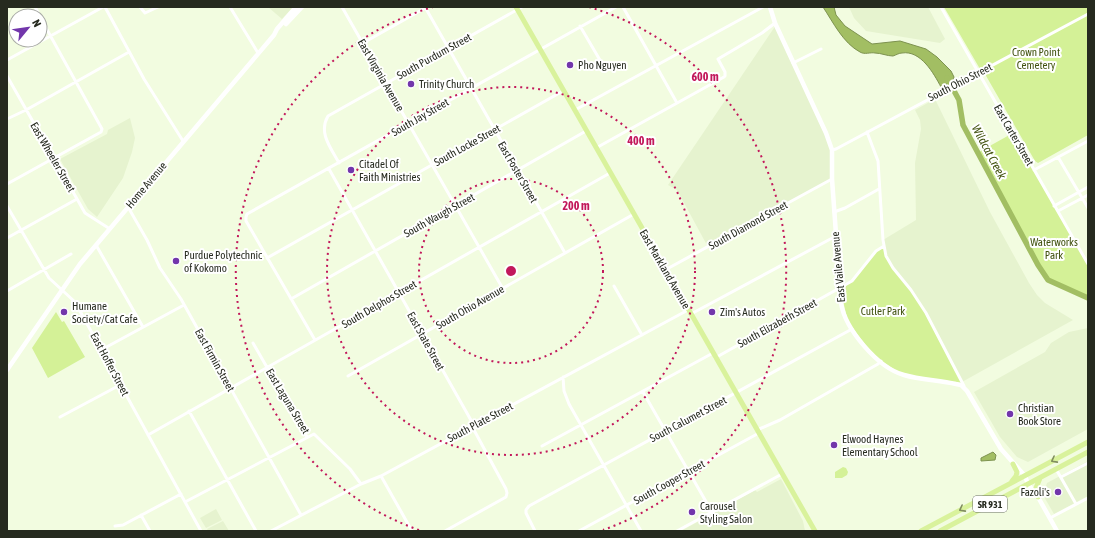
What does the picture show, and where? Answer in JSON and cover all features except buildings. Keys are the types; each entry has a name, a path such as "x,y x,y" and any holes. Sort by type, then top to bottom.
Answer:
{"main road":[{"name":"East Markland Avenue","path":"518,8 586,131 815,531"},
{"name":"SR 931","path":"921,531 1088,442"},
{"name":"SR 931","path":"940,531 1088,452"},
{"path":"1009,484 1016,476 1017,472 1013,464"},
{"path":"1038,497 1036,488 1040,478"}],"street":[{"path":"7,60 104,7 167,118 183,141"},
{"path":"140,7 146,13 158,7"},
{"path":"230,7 258,53"},
{"name":"Home Avenue","path":"7,370 61,290 96,245 296,7"},
{"path":"274,35 302,7"},
{"name":"East Virginia Avenue","path":"342,7 503,288"},
{"path":"363,43 425,7"},
{"name":"East Foster Street","path":"425,7 565,253"},
{"name":"South Jay Street","path":"267,258 246,221 246,217 254,210 616,7"},
{"path":"623,7 677,103"},
{"path":"575,110 762,7"},
{"name":"East Vaile Avenue","path":"770,7 775,23 826,133 832,150 834,212 842,311 852,329 866,347 890,368 903,375 961,385 967,391"},
{"name":"East Carter Street","path":"941,7 1088,264"},
{"name":"South Purdum Street","path":"339,163 325,136 324,128 327,118 332,113 518,8"},
{"name":"South Ohio Street","path":"832,150 1088,14"},
{"path":"596,148 725,76 725,72 718,59 762,33 775,23"},
{"path":"580,26 604,67"},
{"path":"7,184 102,130 102,126 48,32"},
{"path":"793,62 820,49"},
{"path":"7,120 129,52"},
{"name":"East Wheeler Street","path":"7,76 85,213 110,229"},
{"name":"South Locke Street","path":"267,258 563,90"},
{"name":"South Waugh Street","path":"291,299 586,131"},
{"path":"867,132 876,155 882,237 886,256 926,313 988,429 1013,464 1021,470 1057,531"},
{"path":"1034,170 1088,142"},
{"path":"1058,157 1088,208"},
{"name":"East State Street","path":"329,169 399,292 506,489 507,494 503,499 444,531"},
{"name":"South Delphos Street","path":"148,435 610,173"},
{"name":"South Diamond Street","path":"665,270 832,179"},
{"path":"1054,206 1088,187"},
{"path":"834,212 839,211 879,189"},
{"path":"1058,211 1088,195"},
{"path":"7,238 77,199"},
{"name":"East Hoffer Street","path":"7,206 49,278 75,302 202,531"},
{"name":"East Firmin Street","path":"128,207 147,240 160,268 184,305 301,515"},
{"name":"South Ohio Avenue","path":"348,376 634,214"},
{"name":"South Plate Street","path":"271,531 361,484 381,476 642,335 836,236"},
{"path":"96,245 143,327"},
{"name":"South Elizabeth Street","path":"542,446 852,281 872,255 884,246"},
{"path":"7,290 71,254"},
{"path":"267,258 315,340"},
{"path":"614,286 642,335"},
{"path":"101,350 184,305"},
{"name":"South Calumet Street","path":"535,531 526,513 529,506 736,394 852,329"},
{"name":"East Laguna Street","path":"253,343 307,437 314,434 318,436 354,473 361,484"},
{"name":"South Cooper Street","path":"579,531 780,420 881,361"},
{"path":"563,377 565,396 641,531"},
{"path":"60,417 120,385"},
{"path":"642,392 712,512"},
{"path":"189,411 256,531"},
{"path":"185,502 307,437"},
{"path":"1061,477 1088,463"},
{"path":"1056,469 1076,504"},
{"path":"677,531 782,474"},
{"path":"381,476 412,531"},
{"path":"115,526 122,525 181,494"},
{"path":"1050,518 1088,498"},
{"path":"141,515 150,531"}],"shaded area":[{"path":"268,7 293,7 282,19"},
{"path":"823,7 834,7 836,15 845,26 872,44 900,41 926,49 937,57 951,71 954,77 953,81 941,87 926,64 915,55 909,53 888,56 877,53 860,52 843,38"},
{"path":"849,7 928,7 945,39 940,43 866,31 854,18"},
{"path":"776,25 831,146 832,179 708,247 677,190 668,185"},
{"path":"935,99 990,212 1029,283 1037,295 1045,303 1073,320 962,382 894,271 887,256 883,240 916,220 915,163 921,129 920,120 915,110"},
{"path":"130,118 135,138 132,152 123,178 97,217 88,209 60,159 107,134 108,130"},
{"path":"1088,328 1088,429 1028,462 1017,457 1000,437 974,392 1045,352 1051,343 1069,332"},
{"path":"993,452 996,455 995,460 981,461 981,458"},
{"path":"1088,461 1088,496 1054,514 1043,495 1047,483"},
{"path":"781,479 803,521 805,531 681,531 755,490 757,492"},
{"path":"216,509 222,520 206,528 200,518"},
{"path":"223,521 229,531 208,531 207,529"}],"green space":[{"name":"Crown Point Cemetery","path":"944,7 1088,7 1088,135 1038,163 1035,161 985,74 980,69"},
{"name":"Waterworks Park","path":"1013,133 1088,264 1088,298 1048,280 1038,265 977,153"},
{"name":"Cutler Park","path":"884,246 890,263 919,302 962,382 961,385 903,375 875,357 848,322 840,288 852,281 872,255"},
{"path":"56,312 62,322 64,321 85,357 48,378 32,348"},
{"path":"843,467 846,468 848,472 847,475 842,478 835,478 835,472"}],"waterway":[{"name":"Wildcat Creek","path":"947,78 959,100 963,125 1038,265 1048,280 1088,298"}],"place":[{"name":"Pho Nguyen","path":"570,65"},
{"name":"Trinity Church","path":"411,84"},
{"name":"Citadel Of Faith Ministries","path":"351,170"},
{"name":"Purdue Polytechnic of Kokomo","path":"176,261"},
{"name":"Humane Society/Cat Cafe","path":"64,312"},
{"name":"Zim's Autos","path":"712,312"},
{"name":"Christian Book Store","path":"1010,414"},
{"name":"Elwood Haynes Elementary School","path":"834,445"},
{"name":"Fazoli's","path":"1058,492"},
{"name":"Carousel Styling Salon","path":"692,512"}]}
